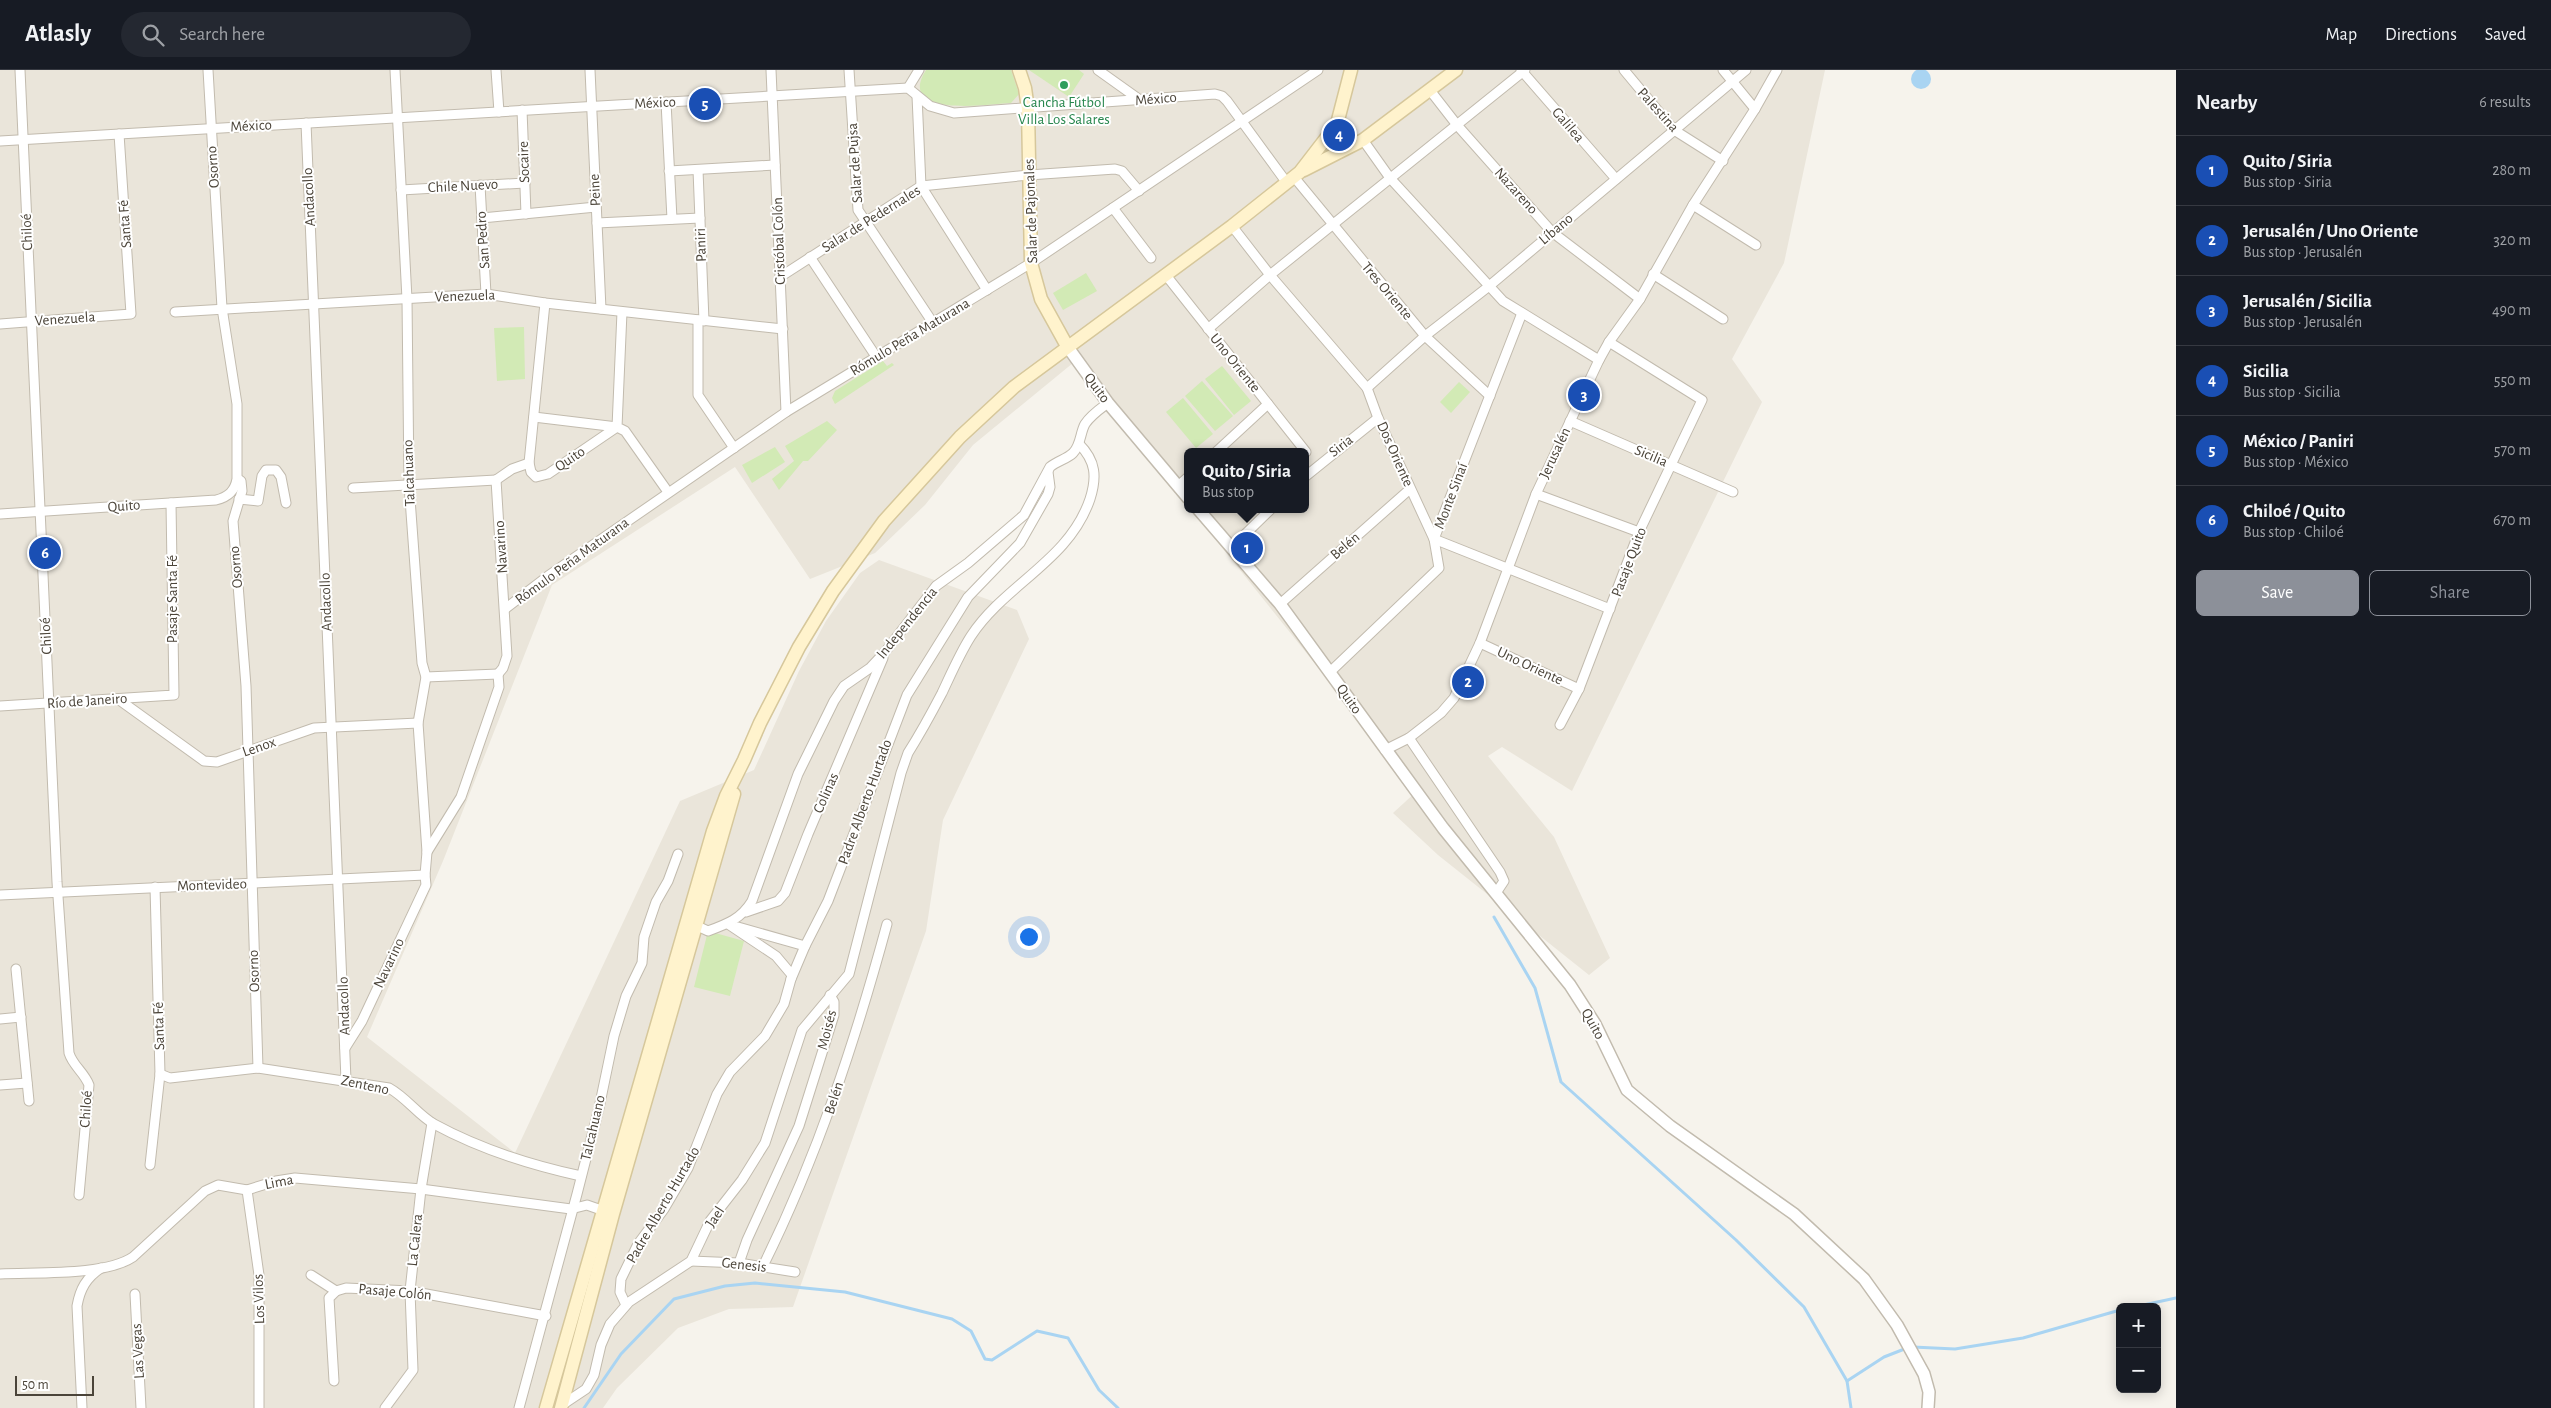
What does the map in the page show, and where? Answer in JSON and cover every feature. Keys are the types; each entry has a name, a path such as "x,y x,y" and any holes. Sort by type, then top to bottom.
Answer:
{"main road":[{"name":"Salar de Pajonales","path":"1019,70 1026,88 1028,109 1031,263 1041,299 1066,346"},
{"path":"1294,177 1337,124 1351,70"},
{"path":"561,1406 608,1213 713,831 726,796 760,723 799,647 834,591 872,536 921,479 979,418 1014,387 1066,346 1232,226 1294,177 1363,140 1456,70"},
{"path":"653,1052 695,925 744,760"},
{"path":"546,1408 608,1213"}],"street":[{"name":"Chiloé","path":"20,70 57,892 69,1053 71,1062 86,1077 89,1085 79,1195"},
{"name":"Osorno","path":"208,70 222,308 237,404 237,478 241,481 242,491 232,521 246,686 258,1068"},
{"name":"Talcahuano","path":"396,70 407,299 408,485 422,663 426,677 418,723 427,852 425,875"},
{"path":"496,70 499,112"},
{"name":"Peine","path":"590,70 600,309"},
{"name":"Cristóbal Colón","path":"771,70 786,412"},
{"name":"Salar de Pujsa","path":"849,70 856,200 865,222 933,322"},
{"path":"908,88 919,70"},
{"path":"1098,70 1140,100"},
{"name":"Rómulo Peña Maturana","path":"505,610 548,576 786,412 1031,263 1242,123 1318,70"},
{"name":"Palestina","path":"1624,70 1674,130 1723,161"},
{"path":"1723,70 1756,109"},
{"name":"Líbano","path":"1367,388 1425,336 1488,287 1746,70"},
{"name":"Jerusalén","path":"1385,750 1409,738 1449,706 1480,643 1536,494 1599,360 1609,342 1640,299 1693,205 1756,109 1777,70"},
{"path":"1208,330 1270,275 1523,71"},
{"name":"Galilea","path":"1523,71 1616,179"},
{"name":"México","path":"0,141 908,88 936,110 954,113 1218,94 1227,100 1242,123 1294,177"},
{"name":"Nazareno","path":"1429,89 1457,124 1552,232 1640,299"},
{"path":"917,96 921,186 987,290"},
{"name":"Paniri","path":"666,102 672,219"},
{"name":"Socaire","path":"522,110 526,214"},
{"name":"Andacollo","path":"306,123 346,1080"},
{"name":"Santa Fé","path":"119,134 131,314"},
{"path":"1363,140 1390,178 1502,301 1599,360"},
{"path":"669,171 775,165"},
{"name":"Paniri","path":"698,170 701,320 698,395 734,448"},
{"name":"Salar de Pedernales","path":"780,277 921,186 1029,175 1119,170 1139,191"},
{"name":"Tres Oriente","path":"1294,177 1332,226 1425,336 1490,396"},
{"name":"Chile Nuevo","path":"402,190 525,183"},
{"name":"San Pedro","path":"480,186 486,294"},
{"path":"1693,205 1756,245"},
{"path":"482,218 596,207"},
{"path":"1113,208 1151,258"},
{"path":"597,223 700,218"},
{"name":"Dos Oriente","path":"1232,226 1270,275 1367,388 1378,418 1434,539"},
{"path":"810,257 877,358"},
{"name":"Uno Oriente","path":"1165,274 1303,448"},
{"path":"1654,274 1723,319"},
{"name":"Venezuela","path":"175,312 314,302 486,294 545,303 783,329"},
{"path":"353,488 496,480 512,469 529,463 545,303"},
{"path":"617,428 622,312"},
{"name":"Monte Sinaí","path":"1330,672 1439,568 1434,539 1522,313"},
{"name":"Venezuela","path":"0,324 131,314"},
{"name":"Pasaje Quito","path":"1560,725 1579,689 1639,532 1702,400 1609,342"},
{"name":"Quito","path":"1066,346 1108,403 1184,493"},
{"name":"Independencia","path":"746,912 752,901 798,774 834,701 844,686 870,668 885,652 936,586 968,563 1024,515 1048,472 1057,461 1072,454 1079,444 1085,424 1108,403"},
{"path":"1220,448 1268,404"},
{"path":"534,417 617,428 625,431 668,492"},
{"name":"Siria","path":"1309,473 1378,418"},
{"name":"Sicilia","path":"1570,421 1733,492"},
{"name":"Quito","path":"529,463 533,475 543,476 617,428"},
{"name":"Moisés","path":"740,1263 746,1240 799,1126 834,1016 834,1002 830,995 841,986 849,974 908,753 971,636 990,612 1042,567 1069,539 1080,522 1090,499 1096,474 1093,462 1079,444"},
{"name":"Uno Oriente","path":"1309,456 1316,466"},
{"path":"240,499 258,502 262,476 266,470 276,470 281,477 286,503"},
{"name":"Padre Alberto Hurtado","path":"626,1305 620,1292 621,1279 638,1244 664,1208 688,1168 718,1094 730,1072 765,1036 784,1004 791,979 828,900 907,695 968,597 1020,543 1048,494 1050,487 1048,472"},
{"name":"Quito","path":"0,514 221,499 234,489 237,478"},
{"name":"Navarino","path":"427,852 462,798 499,687 498,674 503,668 507,656 496,480"},
{"path":"1178,486 1184,481"},
{"name":"Belén","path":"1280,604 1410,489"},
{"path":"1536,494 1639,532"},
{"name":"Pasaje Santa Fé","path":"171,503 174,696"},
{"name":"Quito","path":"1201,513 1280,604 1442,828 1570,985 1595,1024 1622,1083 1635,1098 1714,1158 1794,1214 1864,1279 1897,1325 1924,1374 1928,1392 1928,1408"},
{"path":"1231,548 1267,513"},
{"path":"1434,539 1610,609"},
{"name":"Uno Oriente","path":"1480,643 1579,689"},
{"name":"Colinas","path":"746,912 778,901 786,893 808,834 885,652"},
{"path":"426,677 498,674"},
{"name":"Río de Janeiro","path":"0,706 174,696"},
{"name":"Lenox","path":"118,699 204,761 217,762 314,728 418,723"},
{"path":"1409,738 1500,872 1504,881 1496,892"},
{"name":"Talcahuano","path":"519,1408 546,1316 599,1108 614,1036 626,996 642,963 644,937 656,902 668,881 678,854"},
{"name":"Navarino","path":"345,1048 362,1020 425,888 425,875"},
{"name":"Montevideo","path":"0,895 425,875"},
{"name":"Santa Fé","path":"150,1165 160,1074 155,887"},
{"path":"695,925 708,931 728,924 746,912"},
{"path":"728,924 805,946"},
{"path":"728,924 776,956 792,975 791,979"},
{"name":"Belén","path":"763,1266 792,1208 826,1121 868,993 887,924"},
{"path":"16,969 29,1101"},
{"name":"Jael","path":"691,1261 710,1221 742,1180 765,1143 802,1030 830,995"},
{"path":"0,1019 21,1017"},
{"name":"Zenteno","path":"160,1074 170,1078 258,1068 389,1088 403,1095 432,1123 530,1165 581,1176"},
{"path":"0,1085 27,1083"},
{"name":"La Calera","path":"385,1408 413,1370 410,1291 421,1189 432,1123"},
{"name":"Lima","path":"0,1274 101,1268 122,1264 133,1257 205,1191 218,1185 247,1190 276,1180 295,1178 421,1189 572,1209 587,1205"},
{"name":"Los Vilos","path":"247,1190 259,1275 259,1408"},
{"path":"577,1194 587,1205 608,1213"},
{"path":"561,1406 586,1389 594,1375 601,1345 610,1324 626,1305 691,1261"},
{"name":"Genesis","path":"691,1261 740,1263 795,1272"},
{"path":"82,1408 77,1306 86,1281 101,1268"},
{"path":"310,1275 336,1291"},
{"name":"Pasaje Colón","path":"334,1381 330,1298 336,1291 346,1288 410,1291 546,1316"},
{"name":"Las Vegas","path":"135,1294 141,1408"}],"shaded area":[{"path":"0,70 1825,70 1784,263 1732,359 1762,402 1572,791 1502,747 1488,756 1554,837 1610,958 1589,975 1438,855 1393,813 1417,791 1194,513 1309,513 1309,448 1184,448 1184,501 1073,363 973,445 925,505 875,553 810,579 735,467 552,585 443,861 367,1037 515,1153 680,801 754,770 799,671 826,621 860,573 879,560 1017,610 1029,639 943,820 926,931 793,1307 729,1309 678,1328 617,1388 603,1408 0,1408"}],"green space":[{"path":"926,70 1011,70 1019,94 1011,103 967,106 934,102 923,96 920,86"},
{"name":"Cancha Fútbol Villa Los Salares","path":"1029,70 1079,70 1084,74 1069,97"},
{"path":"1086,273 1097,291 1063,310 1053,293"},
{"path":"524,327 525,379 497,381 494,328"},
{"path":"883,361 887,366 892,363 894,365 835,404 832,398 835,391"},
{"path":"1222,366 1251,401 1234,415 1205,379"},
{"path":"1202,381 1233,416 1215,431 1185,396"},
{"path":"1459,382 1470,392 1451,413 1440,402"},
{"path":"1183,398 1213,434 1196,448 1166,412"},
{"path":"827,421 837,430 808,461 803,461 779,490 772,479 794,461 785,446"},
{"path":"775,447 785,462 752,483 742,465"},
{"path":"708,931 744,941 730,996 694,987"}],"water":[{"path":"1921,69 1928,72 1931,79 1928,86 1921,89 1914,86 1911,79 1914,72"}],"waterway":[{"path":"1494,917 1535,988 1561,1082 1736,1240 1804,1307 1847,1381 1851,1408"},
{"path":"584,1408 621,1354 674,1299 725,1286 755,1283 845,1292 952,1319 971,1331 985,1359 992,1360 1037,1331 1068,1338 1099,1390 1118,1408"},
{"path":"2153,1303 2176,1298"},
{"path":"1913,1347 1955,1349 2023,1338 2116,1311"},
{"path":"1847,1381 1884,1357 1907,1348"}],"place":[{"name":"Cancha Fútbol Villa Los Salares","path":"1064,85"},
{"name":"México / Paniri","path":"705,104"},
{"name":"Sicilia","path":"1339,135"},
{"name":"Jerusalén / Sicilia","path":"1584,395"},
{"name":"Quito / Siria","path":"1247,548"},
{"name":"Chiloé / Quito","path":"45,553"},
{"name":"Jerusalén / Uno Oriente","path":"1468,682"}]}
